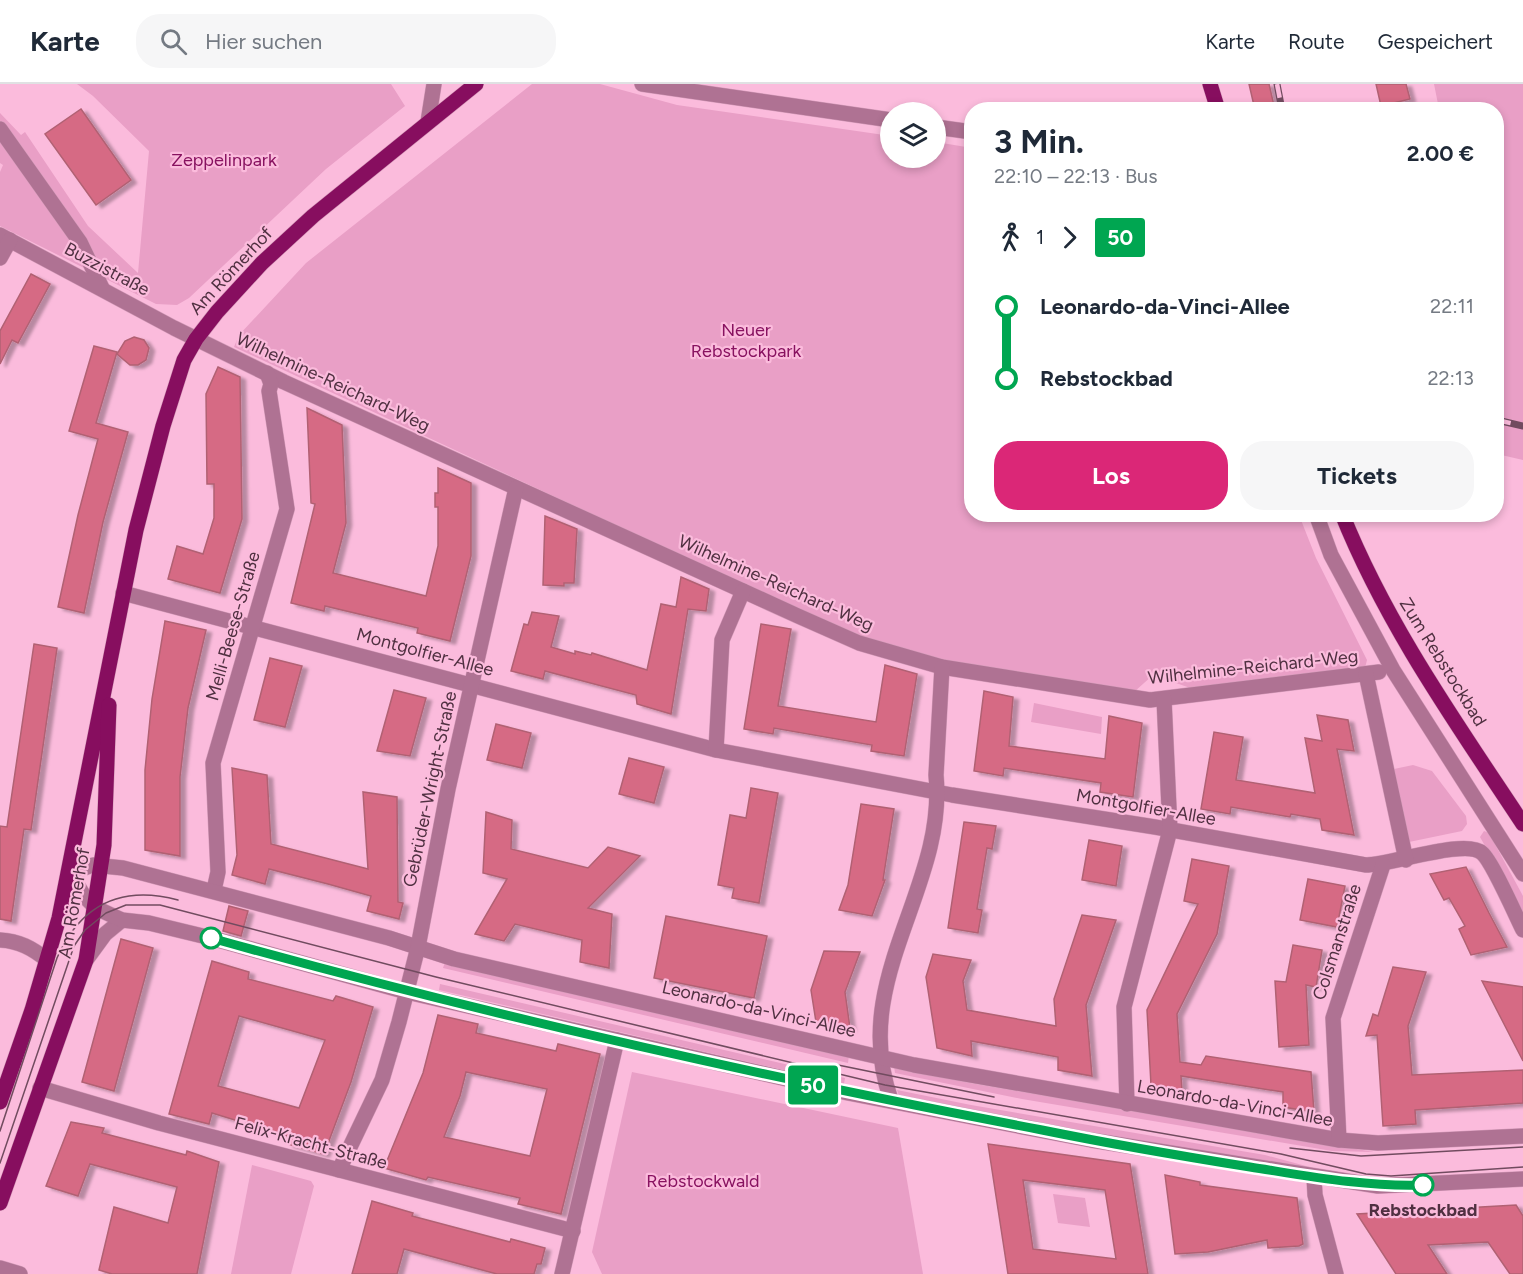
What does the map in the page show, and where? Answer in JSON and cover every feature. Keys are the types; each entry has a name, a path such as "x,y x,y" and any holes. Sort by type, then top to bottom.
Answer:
{"main road":[{"name":"Am Römerhof","path":"0,1102 32,1010 70,873 123,592 162,426 184,360 196,339 262,263 313,216 476,84"},
{"path":"1210,84 1216,102"},
{"name":"Zum Rebstockbad","path":"1345,522 1366,570 1407,647 1523,824"},
{"name":"Am Römerhof","path":"0,1203 86,960 96,908 107,808 110,666"}],"street":[{"path":"428,122 434,84"},
{"path":"642,84 880,118"},
{"path":"946,128 964,131"},
{"path":"0,129 80,242 102,288"},
{"path":"0,258 5,237"},
{"name":"Buzzistraße","path":"5,237 196,339"},
{"name":"Wilhelmine-Reichard-Weg","path":"196,339 438,453 798,616 881,651 942,667 1150,700 1372,673 1406,860"},
{"name":"Melli-Beese-Straße","path":"213,890 218,872 213,763 287,509 269,391 271,384 267,373"},
{"name":"Gebrüder-Wright-Straße","path":"339,1170 382,1080 407,992 471,686 516,488"},
{"path":"1319,522 1331,555 1393,670 1523,874"},
{"path":"716,750 722,640 743,591"},
{"name":"Montgolfier-Allee","path":"123,592 716,750 938,792 1366,865 1383,865 1459,847 1482,852 1523,930"},
{"path":"891,1100 880,1056 882,1003 886,976 933,839 938,792 936,775 942,667"},
{"path":"1127,1104 1124,1007 1170,830 1164,699"},
{"name":"Leonardo-da-Vinci-Allee","path":"70,873 102,864 213,890 454,959 880,1056 1127,1104 1339,1140 1378,1143 1523,1136"},
{"name":"Colsmanstraße","path":"1339,1140 1333,1018 1383,865"},
{"path":"70,873 84,896 96,908 122,920 161,926 211,938 407,992 891,1100 1102,1142 1314,1177 1390,1186 1523,1179"},
{"path":"86,960 105,934 122,920"},
{"path":"0,940 13,940 31,948 46,960"},
{"path":"562,1274 617,1040"},
{"name":"Felix-Kracht-Straße","path":"40,1088 146,1120 573,1231"},
{"path":"1314,1177 1315,1195 1336,1274"},
{"path":"0,1268 20,1274"}],"green space":[{"name":"Zeppelinpark","path":"77,84 391,84 405,106 326,169 189,298 177,305 156,304 0,226 0,172 3,165 0,163 0,113 21,135 25,132 88,226 138,273 149,151 93,96"},
{"name":"Neuer Rebstockpark","path":"532,84 600,84 677,105 880,134 880,168 946,168 946,144 964,147 964,522 1302,522 1316,558 1367,660 1365,668 1196,690 1153,675 1134,692 957,664 869,641 234,347 239,335 306,263"},
{"path":"1434,84 1523,84 1523,460 1504,456 1504,102 1438,102"},
{"path":"1034,703 1102,717 1101,734 1031,722"},
{"path":"1413,765 1432,771 1466,816 1467,824 1462,831 1409,842 1394,769"},
{"path":"1484,831 1489,833 1523,896 1523,914 1480,837"},
{"path":"445,962 849,1055 848,1063 443,968"},
{"path":"440,984 845,1078 844,1084 439,990"},
{"path":"894,1066 970,1083 1374,1152 1332,1151 1022,1099 895,1073"},
{"name":"Rebstockwald","path":"632,1072 898,1128 923,1274 602,1274 592,1252"},
{"path":"897,1090 971,1105 1265,1155 1350,1178 954,1109 899,1096"},
{"path":"252,1165 311,1181 314,1186 291,1274 231,1274"},
{"path":"1053,1194 1085,1198 1090,1227 1058,1223"}],"building":[{"path":"1249,84 1269,84 1273,102 1253,102"},
{"path":"1376,84 1406,84 1410,99 1380,102"},
{"path":"81,109 131,180 96,205 45,134"},
{"path":"31,274 50,284 18,343 12,340 0,364 0,331"},
{"path":"134,337 144,340 149,348 146,360 138,365 130,365 117,354 125,341"},
{"path":"94,346 117,352 96,423 128,432 103,522 84,613 58,607 78,515 98,439 69,431"},
{"path":"218,367 240,377 242,519 220,593 168,579 177,546 203,554 214,518 214,484 207,484 206,394"},
{"path":"307,408 342,425 346,523 333,573 426,596 438,546 438,507 435,507 435,493 438,493 438,468 471,483 471,556 450,641 417,633 418,628 325,606 324,611 291,603 315,504 311,503"},
{"path":"545,516 577,529 574,583 564,583 564,586 543,585"},
{"path":"681,577 709,589 706,611 688,609 671,714 637,704 636,695 545,671 543,679 511,671 524,624 528,625 532,612 559,616 551,647 575,654 575,651 591,655 592,653 647,670 661,604 676,607"},
{"path":"165,621 206,630 188,708 180,777 180,856 145,850 145,770 152,699"},
{"path":"761,624 791,629 778,706 876,722 885,665 917,674 904,756 871,751 872,745 774,728 773,734 744,729"},
{"path":"34,644 57,648 31,830 24,829 11,921 0,919 0,826 7,827"},
{"path":"270,658 302,666 285,727 254,720"},
{"path":"394,690 426,698 410,756 377,751"},
{"path":"984,691 1013,697 1009,746 1105,759 1109,716 1142,723 1133,797 1100,792 1101,783 1004,768 1003,776 974,771"},
{"path":"1317,715 1348,720 1354,751 1337,749 1354,835 1322,830 1320,819 1291,814 1290,817 1231,807 1230,814 1201,809 1214,732 1243,737 1236,780 1315,793 1305,738 1322,741"},
{"path":"496,724 531,733 522,768 487,760"},
{"path":"629,758 664,767 654,803 619,794"},
{"path":"232,768 267,775 271,844 368,869 363,792 397,797 398,902 403,903 399,919 367,911 371,896 328,884 269,869 265,884 232,875 237,855"},
{"path":"751,788 778,793 759,903 732,898 734,888 718,885 730,815 746,818"},
{"path":"861,804 894,809 883,880 885,880 872,916 839,910 848,885"},
{"path":"486,812 512,820 511,849 588,868 608,847 640,856 588,908 612,914 609,968 580,962 582,940 515,924 504,941 475,934 507,879 483,873"},
{"path":"964,822 996,826 992,849 987,848 977,909 982,910 978,933 948,928"},
{"path":"1089,840 1122,846 1116,886 1082,880"},
{"path":"1192,859 1229,866 1217,934 1177,1014 1180,1062 1201,1065 1206,1056 1311,1072 1314,1112 1283,1107 1283,1092 1181,1076 1182,1091 1151,1085 1147,1010 1198,904 1184,901"},
{"path":"1466,867 1507,947 1471,955 1459,929 1465,926 1449,898 1444,900 1430,874"},
{"path":"1308,879 1345,886 1337,927 1300,920"},
{"path":"229,906 248,911 241,936 223,931"},
{"path":"1082,915 1116,920 1086,1005 1092,1076 1058,1070 1058,1057 971,1041 972,1056 937,1048 926,977 933,954 971,960 963,981 967,1010 1056,1026 1054,999"},
{"path":"666,916 767,936 754,998 654,978"},
{"path":"121,939 153,948 114,1091 82,1082"},
{"path":"1293,945 1322,950 1316,987 1306,985 1309,1045 1279,1047 1275,981 1286,982"},
{"path":"824,951 860,952 845,992 850,1028 816,1022 811,990"},
{"path":"212,961 249,972 248,979 333,1001 336,996 373,1007 351,1082 324,1154 288,1144 291,1137 212,1113 209,1124 169,1114","holes":["239,1016 325,1040 299,1108 218,1086"]},
{"path":"1393,967 1426,972 1408,1026 1412,1075 1523,1070 1523,1103 1415,1110 1416,1124 1383,1126 1377,1035 1366,1036 1373,1014 1378,1016"},
{"path":"1482,981 1523,987 1523,1061 1505,1026"},
{"path":"438,1015 478,1024 476,1033 556,1051 558,1044 600,1054 561,1214 518,1204 520,1198 428,1177 426,1180 384,1168 423,1073","holes":["466,1072 547,1089 530,1156 444,1137 460,1096"]},
{"path":"71,1122 104,1128 102,1133 186,1155 187,1151 219,1162 197,1274 112,1274 99,1270 114,1207 168,1223 177,1187 90,1164 78,1196 46,1186"},
{"path":"988,1144 1130,1164 1148,1274 1008,1274","holes":["1023,1180 1105,1190 1116,1259 1033,1249"]},
{"path":"1165,1175 1200,1182 1200,1185 1297,1198 1303,1244 1268,1248 1267,1240 1208,1252 1175,1254"},
{"path":"372,1201 413,1213 412,1216 510,1242 511,1239 545,1248 541,1264 537,1264 534,1274 497,1274 404,1249 397,1274 352,1274"},
{"path":"1516,1205 1523,1216 1523,1274 1510,1274 1488,1242 1428,1245 1447,1274 1396,1274 1357,1214"}],"tram line":[{"path":"0,1131 57,958 78,924 105,903 121,898 138,895 178,900"},
{"path":"0,1163 74,946 85,930 106,913 126,905 160,905 436,977 885,1085 1281,1154 1366,1174 1391,1176 1523,1167"},
{"path":"838,1065 994,1097"},
{"path":"1290,1148 1361,1156 1523,1147"}],"railway":[{"path":"1277,84 1280,102"},
{"path":"1504,422 1523,426"}],"bus line":[{"name":"50","path":"211,938 407,992 848,1093 1091,1140 1272,1171 1378,1186 1423,1185"}],"place":[{"name":"Rebstockbad","path":"1423,1185"}]}
